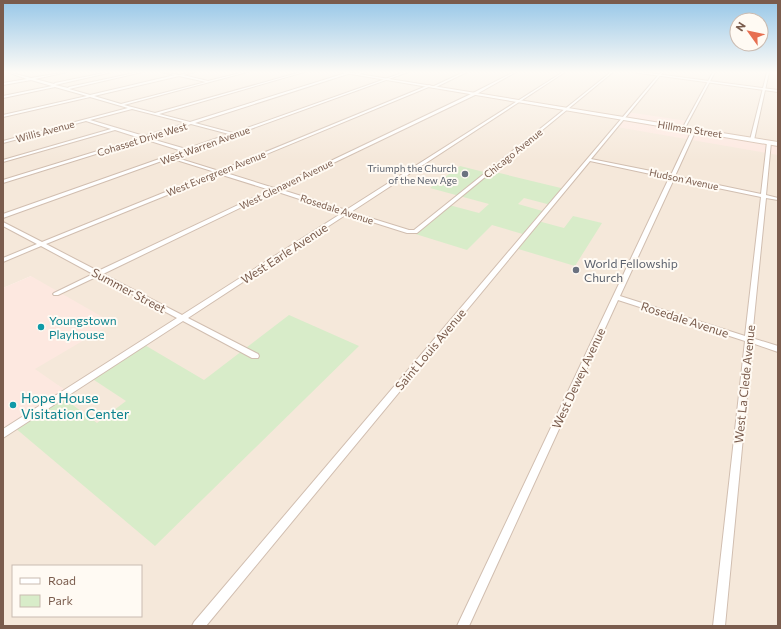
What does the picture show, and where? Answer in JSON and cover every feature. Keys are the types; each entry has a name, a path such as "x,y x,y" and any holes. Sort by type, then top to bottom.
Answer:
{"street":[{"path":"3,116 69,101"},
{"path":"113,101 132,108 234,134"},
{"path":"123,104 133,101"},
{"path":"155,114 200,101"},
{"name":"Cohasset Drive West","path":"3,182 260,101"},
{"name":"West Warren Avenue","path":"3,216 327,101"},
{"name":"West Evergreen Avenue","path":"3,260 395,101"},
{"name":"West Glenaven Avenue","path":"56,294 459,101"},
{"name":"West Earle Avenue","path":"3,434 518,101"},
{"name":"Hillman Street","path":"521,101 778,144"},
{"name":"Chicago Avenue","path":"412,232 422,227 577,101"},
{"name":"Saint Louis Avenue","path":"198,626 637,101"},
{"path":"683,128 698,101"},
{"path":"752,140 761,101"},
{"name":"Willis Avenue","path":"3,142 132,108"},
{"path":"86,120 188,151"},
{"path":"3,161 115,129"},
{"name":"West Dewey Avenue","path":"463,626 694,130"},
{"name":"West La Clede Avenue","path":"719,626 769,142"},
{"name":"Rosedale Avenue","path":"171,157 412,232"},
{"name":"Hudson Avenue","path":"589,160 778,199"},
{"name":"Summer Street","path":"3,224 255,356"},
{"name":"Rosedale Avenue","path":"616,297 778,349"}],"shaded area":[{"path":"3,101 778,101 778,626 3,626 3,434 68,392 34,370 31,276 3,288"},
{"path":"627,112 687,121 683,128 778,144 778,155 617,127"},
{"path":"31,276 113,323 35,369 68,392 3,434 3,288"}],"green space":[{"path":"460,166 488,173 491,171 565,189 551,205 524,198 518,204 546,212 538,221 564,228 573,216 602,223 575,266 515,248 526,235 492,225 467,250 409,232 412,232 449,205 479,213 489,204 430,188"},
{"path":"289,315 359,346 155,546 14,427 62,397 97,423 126,401 91,378 143,344 204,380"}],"place":[{"name":"Triumph the Church of the New Age","path":"465,174"},
{"name":"World Fellowship Church","path":"576,270"},
{"name":"Youngstown Playhouse","path":"41,327"},
{"name":"Hope House Visitation Center","path":"13,405"}]}
